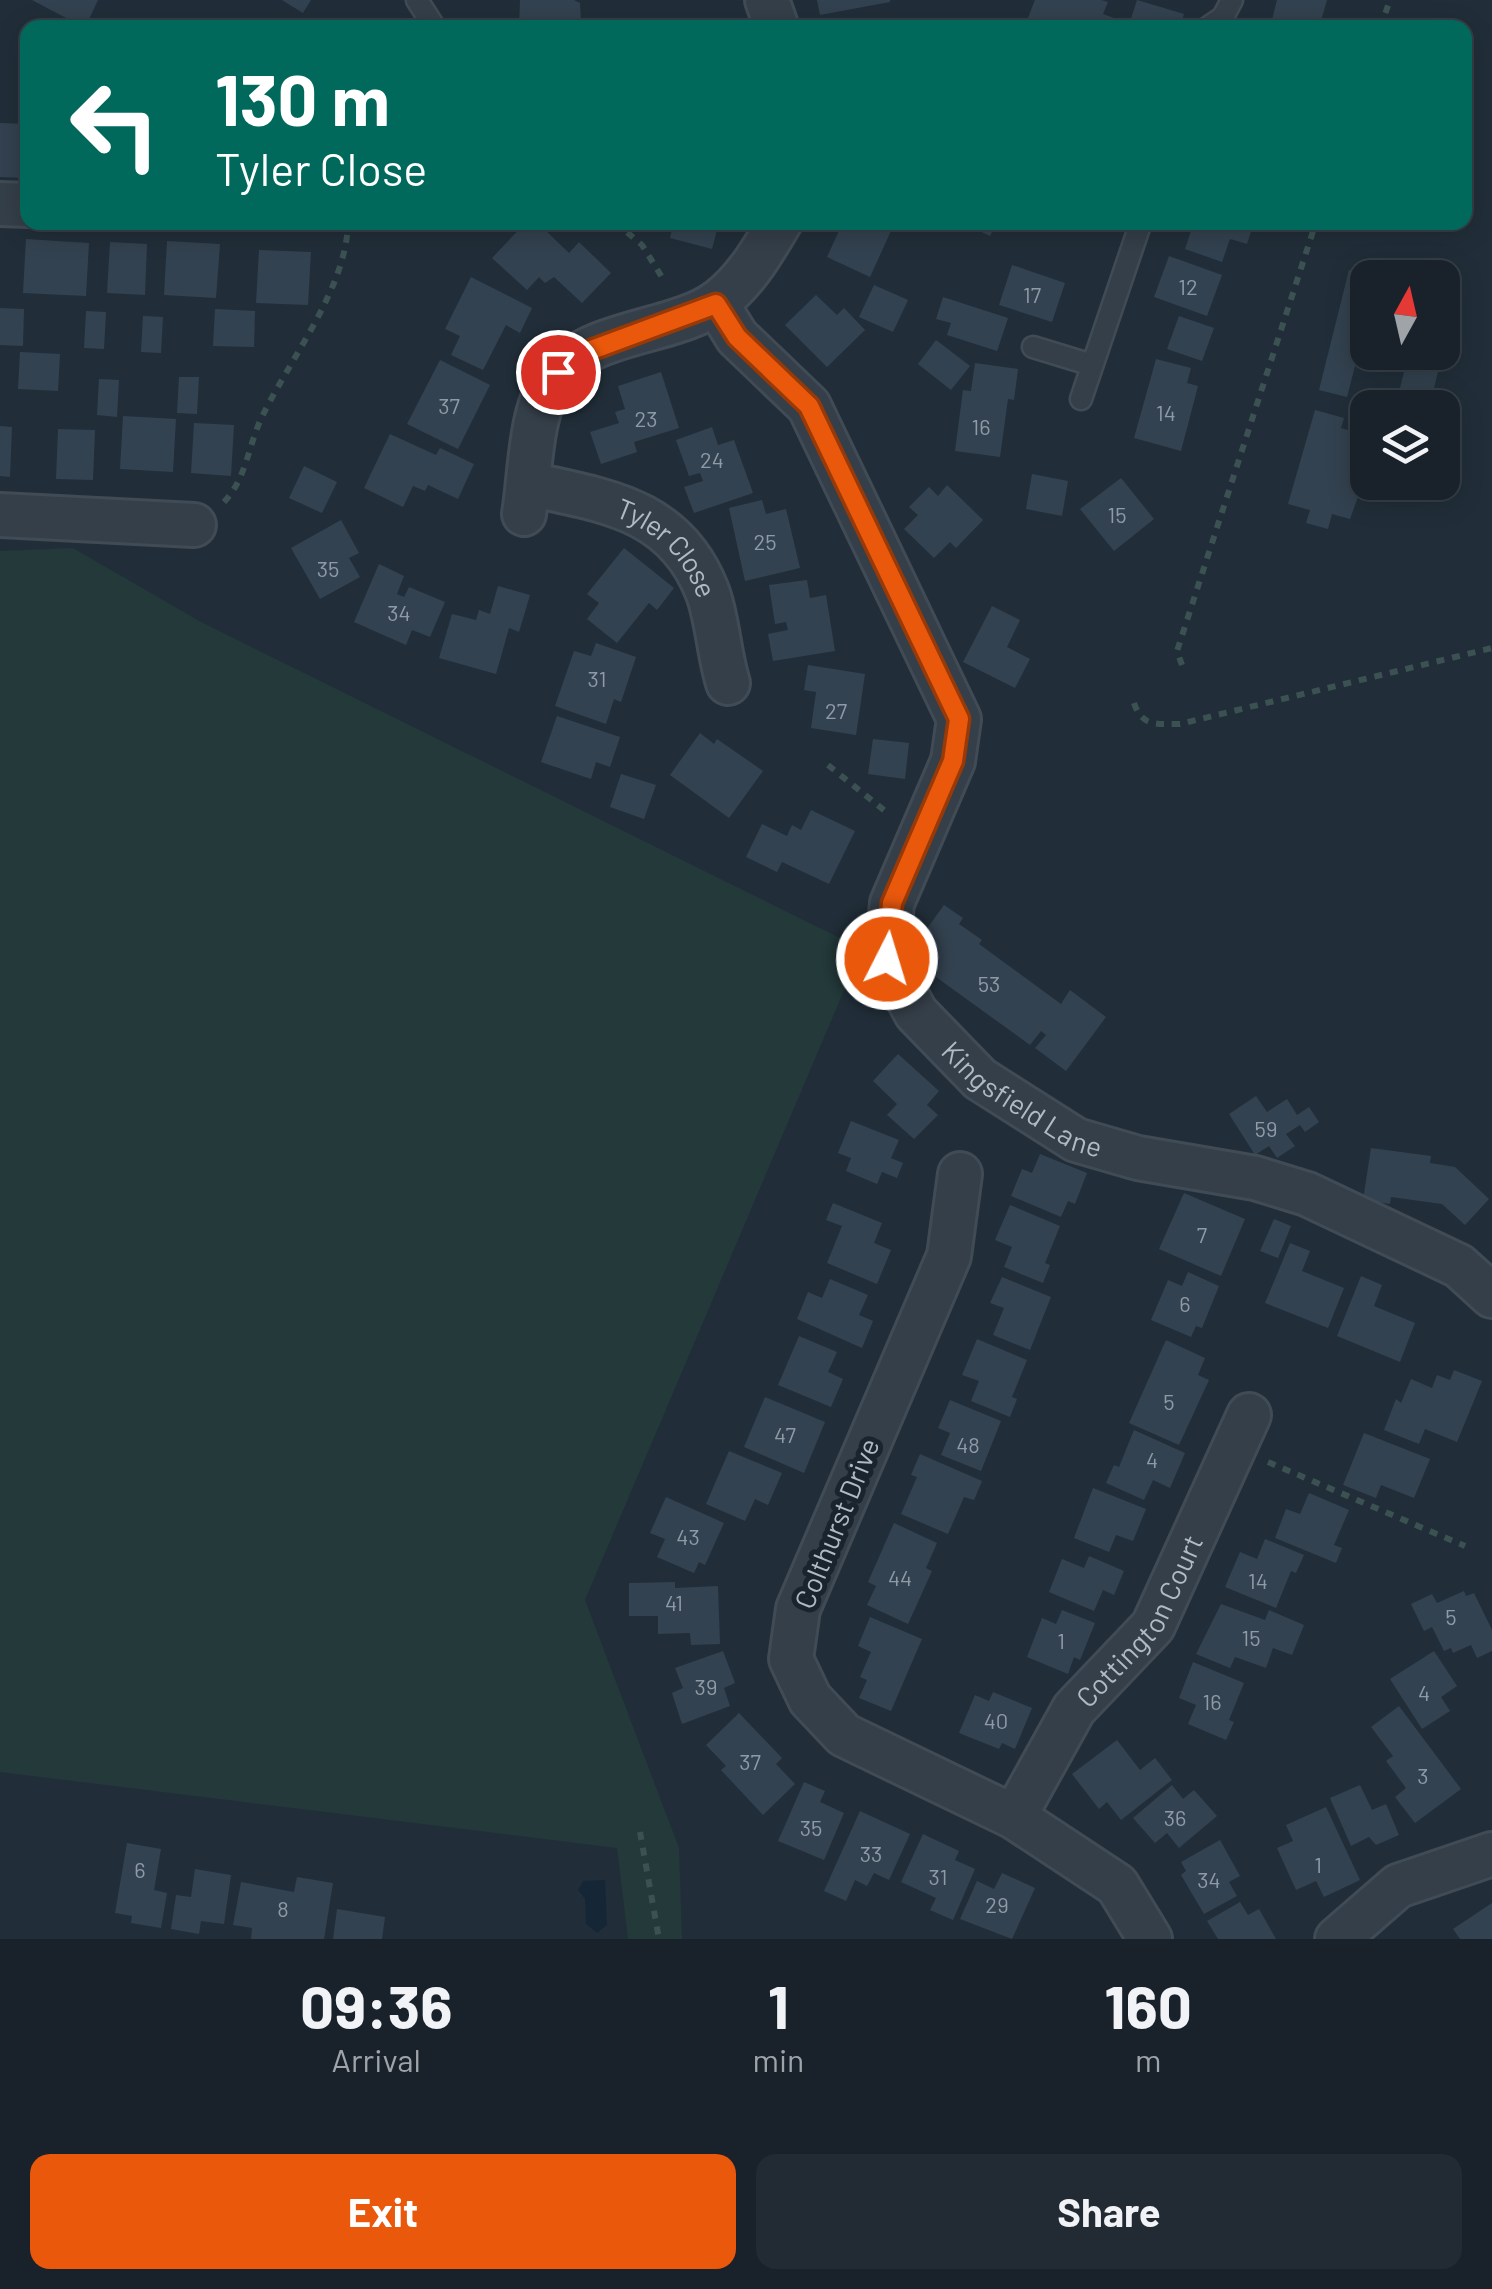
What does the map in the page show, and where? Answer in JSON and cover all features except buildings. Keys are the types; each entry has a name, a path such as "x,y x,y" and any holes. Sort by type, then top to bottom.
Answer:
{"street":[{"name":"Tyler Close","path":"728,682 708,592 680,541 626,505 527,499 541,405 558,372 586,352 700,309 753,268 775,230"},
{"name":"Kingsfield Lane","path":"700,309 737,337 809,406 959,719 953,761 892,903 887,959 916,1013 980,1079 1076,1140 1138,1158 1255,1178 1306,1194 1460,1266 1492,1296"},
{"path":"0,515 194,525"},
{"name":"Colthurst Drive","path":"960,1174 950,1256 798,1609 791,1659 810,1698 844,1735 1014,1816 1118,1884 1150,1939"},
{"name":"Cottington Court","path":"1014,1816 1074,1709 1152,1626 1242,1431"},
{"path":"1337,1939 1398,1886 1492,1854"}],"lane":[{"path":"1218,20 1232,0"},
{"path":"1081,399 1138,230"},
{"path":"1033,347 1092,365"}],"path":[{"path":"194,525 194,509 225,502 238,485 261,418 296,362 333,276 346,230"},
{"path":"624,230 700,309"},
{"path":"1182,665 1177,651 1313,230"},
{"path":"1134,702 1139,717 1150,724 1180,724 1492,648"},
{"path":"828,765 875,806 922,833"},
{"path":"1242,1431 1464,1546"},
{"path":"640,1832 659,1939"}],"green space":[{"path":"73,548 201,622 852,944 851,974 585,1600 679,1848 682,1939 628,1939 617,1848 0,1772 0,551"}],"water":[{"path":"605,1880 607,1925 597,1933 586,1924 585,1899 578,1890 583,1881"}],"route":[{"path":"558,372 586,352 716,304 737,337 809,406 959,719 953,761 892,903 887,959"}]}
